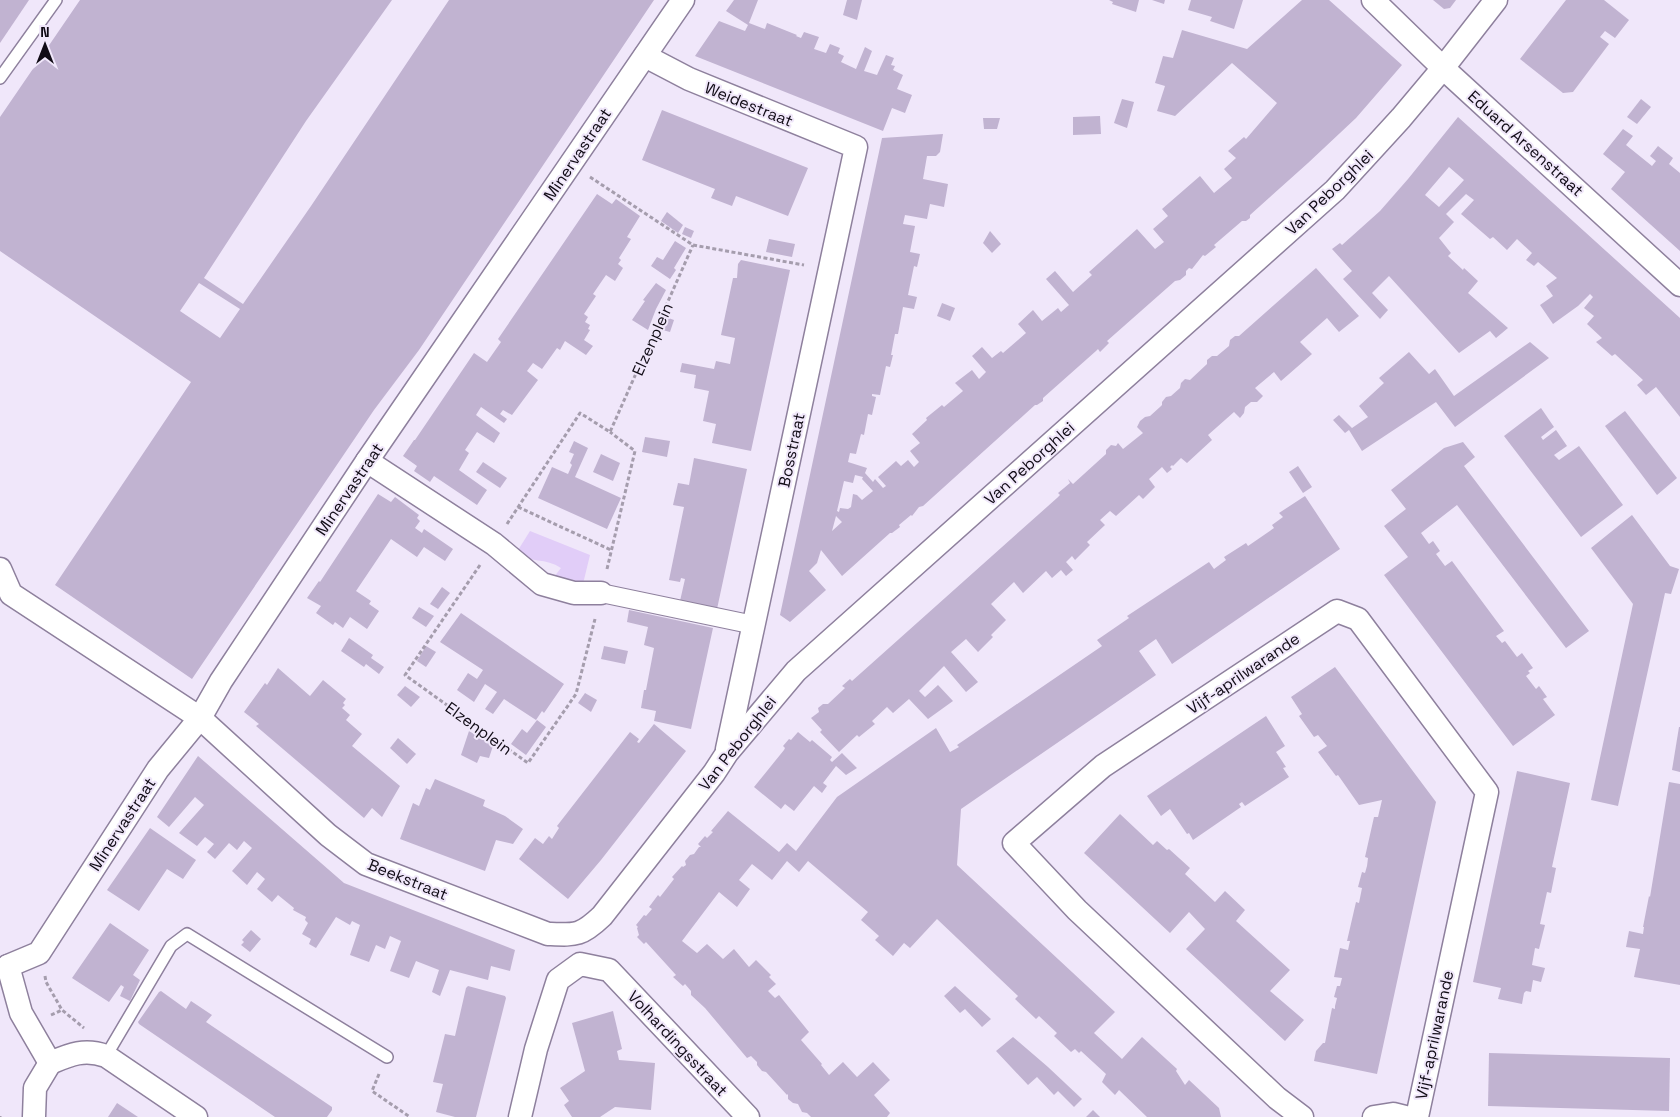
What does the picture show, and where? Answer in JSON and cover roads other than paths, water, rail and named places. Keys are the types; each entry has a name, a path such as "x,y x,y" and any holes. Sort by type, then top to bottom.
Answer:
{"street":[{"name":"Minervastraat","path":"4,964 39,952 158,769 200,718 221,681 367,461 683,0"},
{"name":"Eduard Arsenstraat","path":"1373,0 1444,68 1680,285"},
{"name":"Van Peborghlei","path":"574,935 588,929 602,916 727,753 796,671 1335,190 1444,68 1496,0"},
{"name":"Weidestraat","path":"645,56 689,79 856,147"},
{"name":"Bosstraat","path":"727,753 856,147"},
{"path":"367,461 494,544 542,584 574,594 601,594 754,625"},
{"name":"Beekstraat","path":"0,569 11,594 200,718 328,835 366,864 548,934 574,935"},
{"name":"Vijf-aprilwarande","path":"1302,1117 1277,1098 1077,910 1014,843 1103,766 1337,611 1358,619 1487,792 1416,1117"},
{"path":"4,964 21,1013 50,1063"},
{"name":"Volhardingsstraat","path":"520,1117 536,1049 558,980 580,964 609,970 748,1117"},
{"path":"34,1117 35,1088 50,1063 76,1052 99,1053 106,1056 196,1117"},
{"name":"Vijf-aprilwarande","path":"1374,1117 1393,1114 1405,1117"}],"lane":[{"path":"0,78 56,0"},
{"path":"106,1056 171,946 187,934 387,1058"}]}
